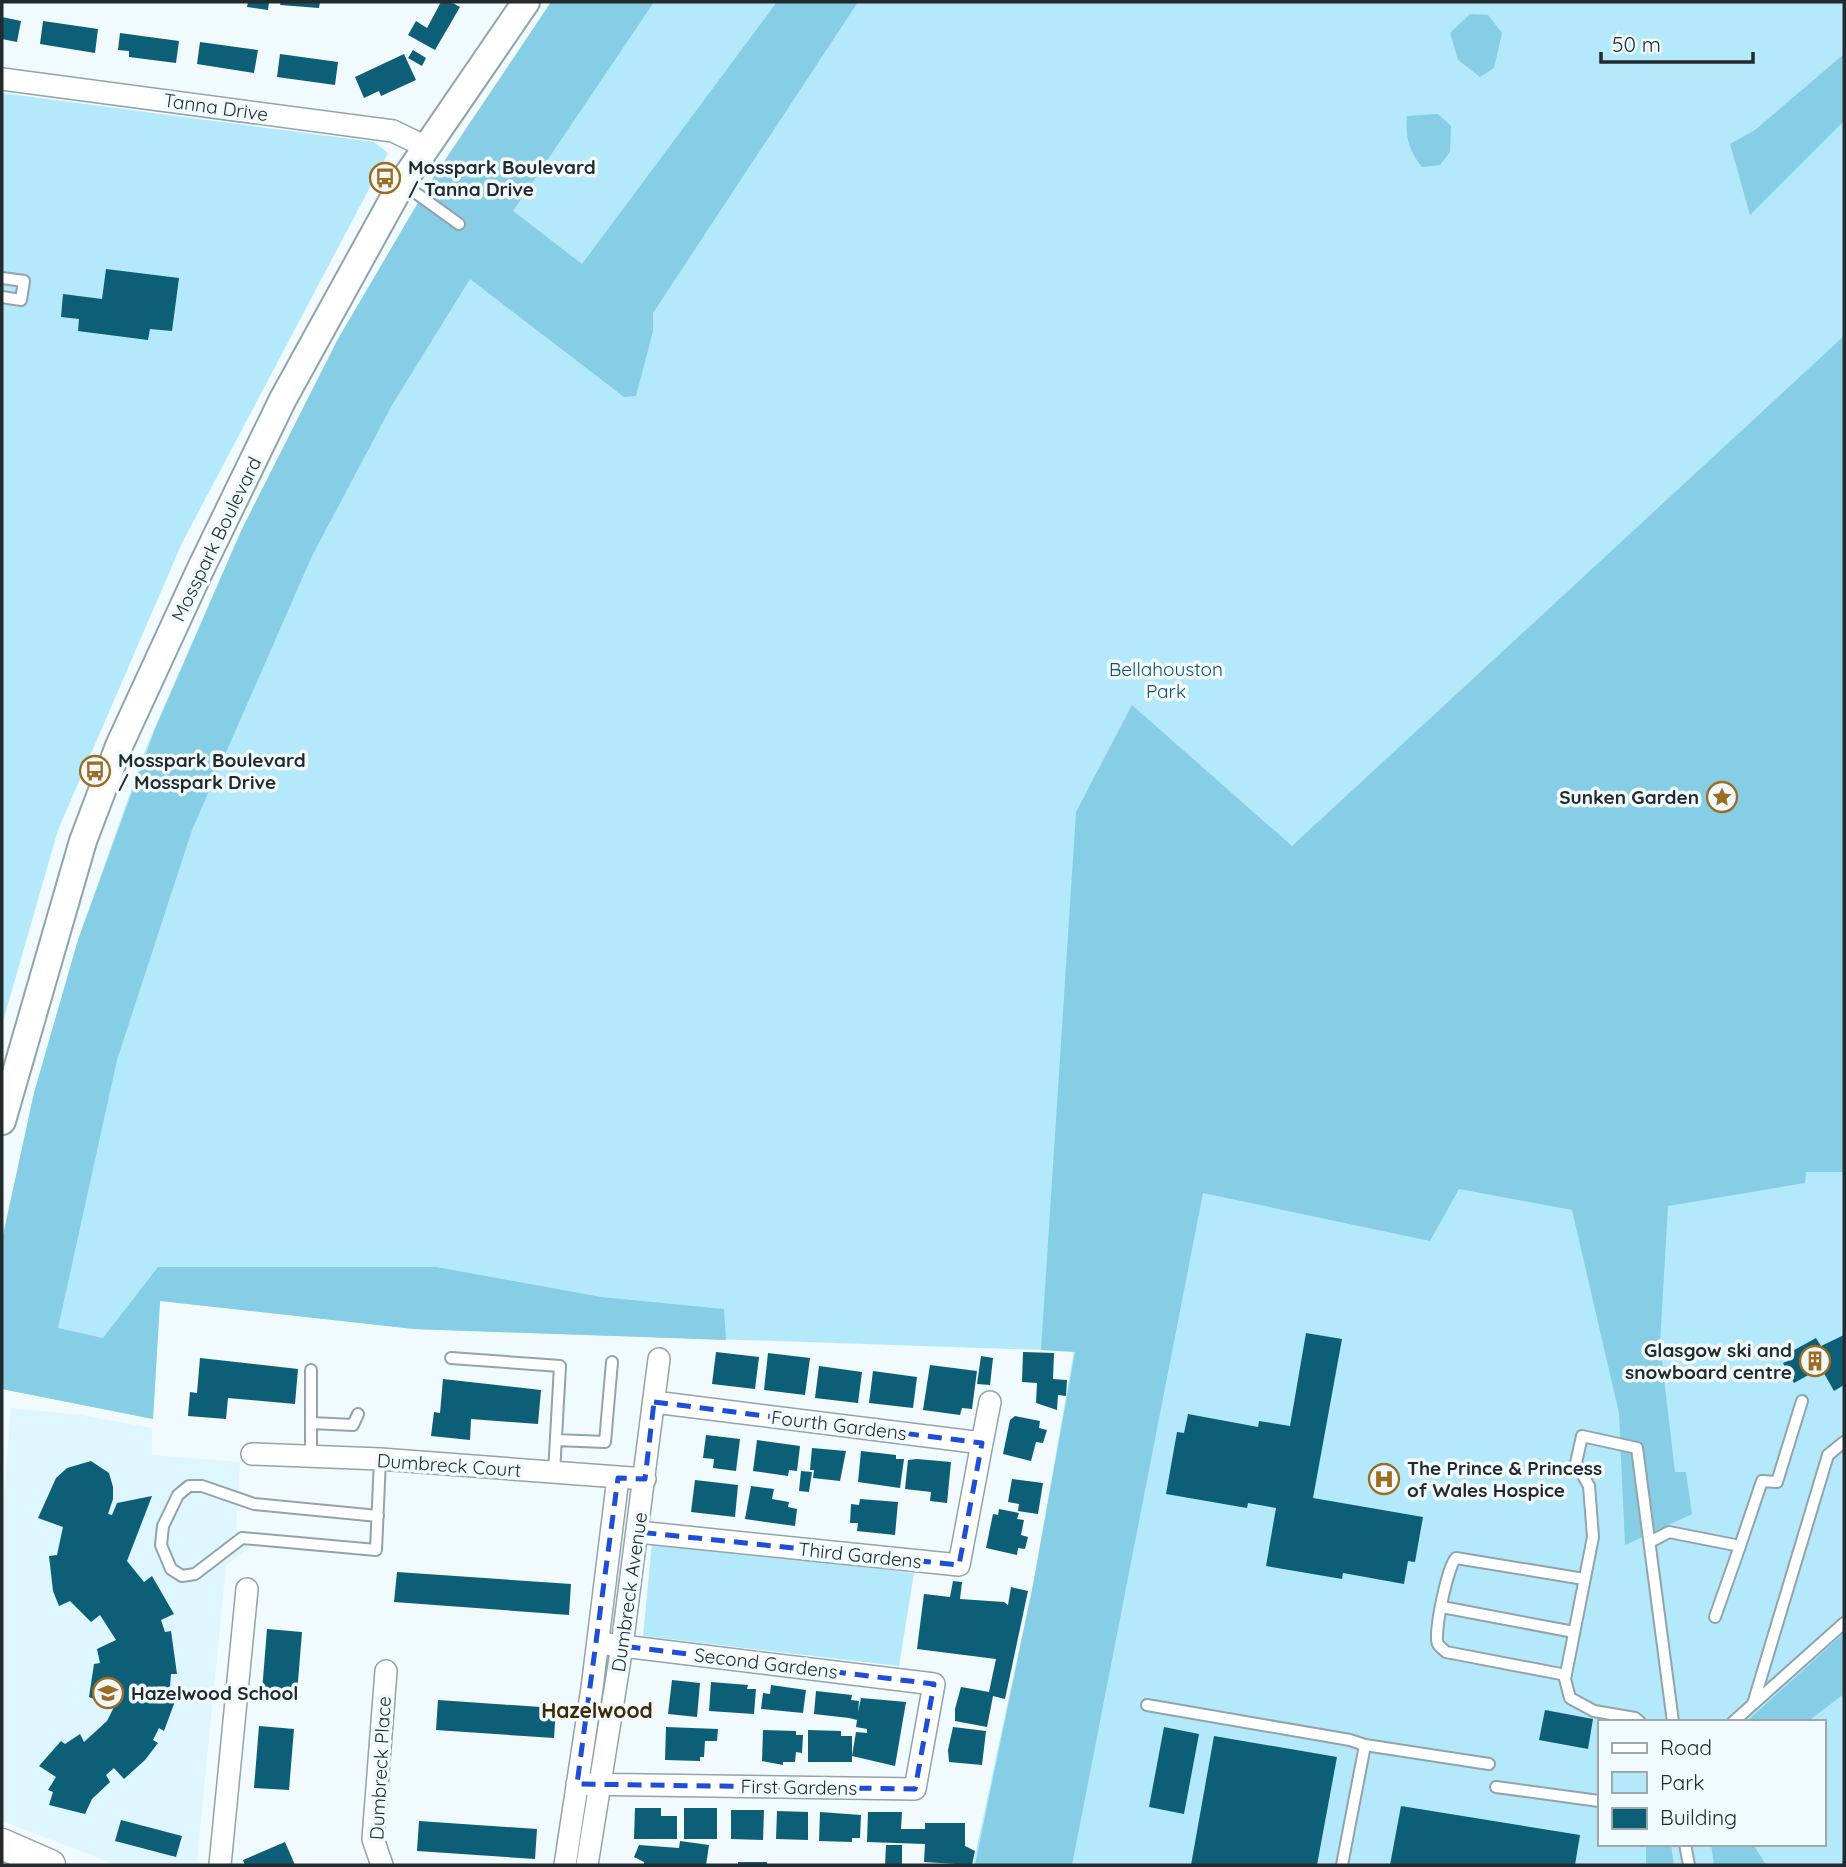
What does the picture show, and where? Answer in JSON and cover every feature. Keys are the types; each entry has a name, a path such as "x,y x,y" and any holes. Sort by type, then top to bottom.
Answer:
{"main road":[{"path":"2,1844 50,1865"}],"street":[{"name":"Mosspark Boulevard","path":"3,1112 83,841 119,746 283,399 402,183 526,2"},
{"name":"Tanna Drive","path":"2,79 393,131 426,147"},
{"name":"Dumbreck Avenue","path":"565,1865 622,1646 659,1359"},
{"name":"Fourth Gardens","path":"654,1402 982,1443"},
{"path":"982,1443 990,1402"},
{"name":"Third Gardens","path":"638,1532 958,1565 982,1443"},
{"name":"Dumbreck Court","path":"253,1454 380,1459 645,1479"},
{"name":"Dumbreck Avenue","path":"587,1865 587,1784 598,1643 618,1478"},
{"path":"220,1865 247,1589"},
{"name":"Second Gardens","path":"598,1643 933,1684"},
{"name":"Dumbreck Place","path":"382,1865 373,1839 386,1671"},
{"name":"First Gardens","path":"587,1784 915,1789 933,1684"}],"lane":[{"path":"402,183 459,224"},
{"path":"2,278 24,281 21,300 2,297"},
{"path":"450,1358 560,1366 554,1473"},
{"path":"556,1440 605,1442 612,1362"},
{"path":"311,1456 312,1370"},
{"path":"1714,1616 1762,1481 1777,1482 1802,1401"},
{"path":"311,1423 353,1425 358,1414"},
{"path":"1638,1720 1594,1711 1570,1698 1566,1675 1593,1537 1589,1486 1576,1463 1582,1436 1637,1448 1673,1720"},
{"path":"1753,1704 1828,1455 1844,1442"},
{"path":"378,1516 254,1504 202,1486 188,1486 181,1490 169,1509 161,1545 171,1569 187,1577 195,1574 242,1538 376,1550 378,1516 380,1459"},
{"path":"1650,1542 1669,1532 1740,1546"},
{"path":"1566,1675 1446,1652 1438,1645 1436,1636 1450,1563 1456,1558 1584,1579"},
{"path":"1442,1607 1574,1632"},
{"path":"1735,1720 1844,1623"},
{"path":"1147,1705 1350,1740 1365,1745 1489,1763"},
{"path":"1342,1865 1365,1745"},
{"path":"1496,1787 1598,1801"},
{"path":"1685,1846 1689,1865"}],"highlighted area":[{"path":"654,1402 982,1443 959,1565 638,1532 622,1646 934,1684 915,1789 577,1784 618,1478 645,1479"}],"shaded area":[{"path":"551,2 654,2 513,211 582,264 777,2 858,2 653,313 653,331 636,396 624,397 470,279 392,405 312,556 192,830 117,1060 58,1328 103,1338 158,1267 436,1267 601,1297 724,1309 726,1340 414,1329 160,1301 153,1419 2,1389 2,1240 34,1093 78,940 155,729 242,529 338,339 429,184"},
{"path":"1470,14 1488,15 1502,33 1494,68 1480,77 1458,60 1450,33"},
{"path":"1844,54 1844,121 1750,215 1730,144 1755,130"},
{"path":"1438,114 1451,126 1450,152 1440,165 1422,167 1409,143 1407,116"},
{"path":"1844,336 1844,1172 1806,1172 1805,1183 1668,1206 1660,1344 1675,1472 1686,1472 1692,1514 1625,1545 1619,1413 1572,1210 1459,1189 1430,1241 1203,1193 1072,1865 975,1865 1033,1585 1075,1352 1041,1350 1076,812 1132,705 1292,846"},
{"name":"Hazelwood School","path":"11,1408 81,1415 152,1428 152,1455 240,1462 236,1528 249,1548 226,1565 197,1860 199,1865 117,1865 2,1821 2,1523"},
{"path":"1844,1633 1844,1694 1810,1720 1748,1720"},
{"path":"1646,1846 1671,1846 1674,1865 1646,1865"},
{"path":"1711,1846 1754,1846 1766,1865 1714,1865"}],"green space":[{"name":"Bellahouston Park","path":"551,2 1844,2 1844,1865 973,1865 1033,1585 1074,1351 414,1329 160,1301 153,1419 2,1389 2,1240 34,1093 78,940 146,748 242,529 338,339 429,184"},
{"path":"2,93 374,142 388,153 182,543 58,830 2,1025"},
{"path":"652,1543 914,1573 899,1666 643,1636"}],"building":[{"path":"248,2 269,2 268,10 247,7"},
{"path":"281,2 320,2 319,8 280,5"},
{"path":"441,2 451,2 460,7 435,50 408,35 416,21 427,28"},
{"path":"2,17 21,21 17,42 2,39"},
{"path":"43,21 98,29 95,53 40,44"},
{"path":"120,33 179,41 176,63 129,57 129,51 118,50"},
{"path":"200,42 258,50 254,73 197,64"},
{"path":"413,50 426,58 422,66 408,58"},
{"path":"280,54 338,62 335,85 277,77"},
{"path":"404,54 416,80 381,96 379,91 364,98 355,77"},
{"path":"106,269 179,278 172,331 150,329 148,340 78,331 79,319 61,317 63,294 102,299"},
{"name":"The Prince & Princess of Wales Hospice","path":"1306,1333 1342,1339 1313,1498 1423,1517 1415,1562 1408,1561 1404,1584 1343,1573 1342,1579 1266,1566 1276,1508 1248,1503 1247,1508 1166,1494 1177,1432 1184,1433 1188,1414 1258,1427 1259,1421 1290,1426"},
{"name":"Glasgow ski and snowboard centre","path":"1844,1335 1844,1385 1834,1391 1821,1368 1794,1383 1783,1363 1790,1360 1787,1354 1816,1338 1821,1346"},
{"path":"716,1352 759,1357 755,1389 712,1384"},
{"path":"1023,1352 1054,1353 1053,1379 1067,1380 1066,1396 1058,1395 1057,1410 1036,1403 1037,1383 1022,1382"},
{"path":"768,1353 810,1358 805,1395 764,1390"},
{"path":"981,1356 993,1358 990,1385 977,1384"},
{"path":"200,1358 298,1369 295,1404 228,1398 226,1419 188,1416 190,1392 197,1393"},
{"path":"930,1365 977,1371 972,1409 962,1408 960,1415 923,1410"},
{"path":"819,1366 862,1372 858,1403 815,1398"},
{"path":"873,1371 917,1377 913,1408 869,1403"},
{"path":"443,1379 541,1390 538,1424 471,1419 470,1440 431,1436 434,1412 440,1413"},
{"path":"1015,1416 1040,1421 1039,1428 1047,1430 1043,1443 1036,1442 1031,1461 1003,1454 1010,1420"},
{"path":"706,1435 740,1439 736,1471 713,1468 714,1459 703,1458"},
{"path":"757,1440 800,1446 797,1471 789,1470 788,1476 753,1471"},
{"path":"812,1448 846,1451 840,1481 813,1478 814,1470 810,1470"},
{"path":"861,1451 896,1455 896,1459 904,1459 900,1488 858,1482"},
{"path":"908,1460 951,1462 947,1503 930,1501 931,1492 905,1489"},
{"path":"91,1461 109,1473 113,1499 108,1514 112,1515 117,1503 152,1496 127,1561 144,1582 152,1576 174,1614 161,1620 165,1632 171,1631 177,1674 171,1674 170,1687 176,1688 174,1704 164,1731 159,1728 153,1740 158,1743 145,1760 124,1779 114,1768 106,1775 110,1782 92,1799 85,1814 49,1805 53,1792 48,1790 56,1777 39,1766 61,1741 65,1744 80,1734 84,1742 107,1721 114,1707 89,1697 94,1664 100,1663 97,1649 116,1640 100,1615 91,1622 70,1601 59,1606 53,1591 49,1556 57,1555 63,1527 38,1518 56,1478 67,1468"},
{"path":"801,1471 812,1472 809,1492 799,1491"},
{"path":"1012,1479 1043,1483 1038,1514 1018,1511 1019,1504 1008,1502"},
{"path":"695,1480 738,1485 735,1517 691,1512"},
{"path":"751,1486 774,1489 772,1499 789,1502 788,1507 797,1509 795,1526 745,1519"},
{"path":"860,1499 898,1502 895,1535 857,1531 858,1523 850,1523 851,1504 859,1505"},
{"path":"999,1509 1019,1513 1017,1519 1024,1520 1021,1535 1028,1537 1025,1549 1018,1548 1017,1555 986,1548 993,1514 998,1515"},
{"path":"397,1572 571,1584 569,1615 394,1602"},
{"path":"953,1581 962,1582 960,1599 1004,1602 1008,1605 1011,1587 1028,1591 1005,1699 993,1696 987,1727 955,1721 955,1709 961,1687 989,1692 996,1659 917,1649 924,1594 950,1597"},
{"path":"267,1629 302,1632 297,1694 262,1691"},
{"path":"672,1680 700,1683 697,1717 668,1714"},
{"path":"711,1682 748,1685 747,1689 756,1689 754,1714 709,1711"},
{"path":"771,1685 806,1690 803,1713 761,1709 763,1693 770,1694"},
{"path":"816,1691 852,1695 851,1700 859,1701 858,1712 861,1698 906,1702 895,1766 852,1756 856,1732 867,1733 867,1729 856,1727 857,1720 814,1714"},
{"path":"438,1700 556,1708 554,1738 436,1730"},
{"path":"1545,1710 1593,1719 1588,1749 1539,1740"},
{"path":"259,1726 294,1729 289,1790 254,1788"},
{"path":"666,1727 718,1729 717,1741 705,1741 704,1757 700,1757 700,1761 665,1760"},
{"path":"953,1727 986,1731 982,1765 949,1762 948,1750"},
{"path":"1164,1727 1199,1734 1184,1814 1149,1807"},
{"path":"763,1730 796,1731 796,1735 803,1735 802,1753 796,1752 795,1762 783,1762 783,1765 762,1761"},
{"path":"808,1730 841,1731 841,1736 852,1736 852,1762 808,1762"},
{"path":"1214,1736 1337,1757 1317,1865 1191,1865"},
{"path":"1401,1806 1580,1835 1575,1865 1390,1865"},
{"path":"635,1808 661,1808 661,1816 677,1816 677,1839 634,1839"},
{"path":"684,1808 717,1808 717,1839 684,1839"},
{"path":"731,1810 764,1810 763,1840 731,1839"},
{"path":"777,1811 808,1812 808,1840 776,1839"},
{"path":"820,1812 861,1815 860,1838 852,1838 852,1842 819,1841"},
{"path":"868,1812 902,1812 901,1829 925,1829 925,1823 965,1823 965,1846 975,1851 972,1865 924,1862 925,1844 867,1842"},
{"path":"121,1820 182,1836 176,1857 115,1841"},
{"path":"419,1821 537,1829 535,1859 417,1851"},
{"path":"680,1841 709,1845 706,1865 644,1865 644,1862 634,1857 639,1845 679,1848"},
{"path":"285,1842 295,1865 245,1865 243,1860"},
{"path":"886,1845 902,1845 902,1865 885,1865"},
{"path":"738,1862 767,1862 767,1865 738,1865"}],"place":[{"name":"Mosspark Boulevard / Tanna Drive","path":"385,178"},
{"name":"Mosspark Boulevard / Mosspark Drive","path":"95,771"},
{"name":"Sunken Garden","path":"1722,797"},
{"name":"Glasgow ski and snowboard centre","path":"1815,1361"},
{"name":"The Prince & Princess of Wales Hospice","path":"1384,1479"},
{"name":"Hazelwood School","path":"108,1693"}],"district":[{"name":"Hazelwood","path":"597,1711"}]}
